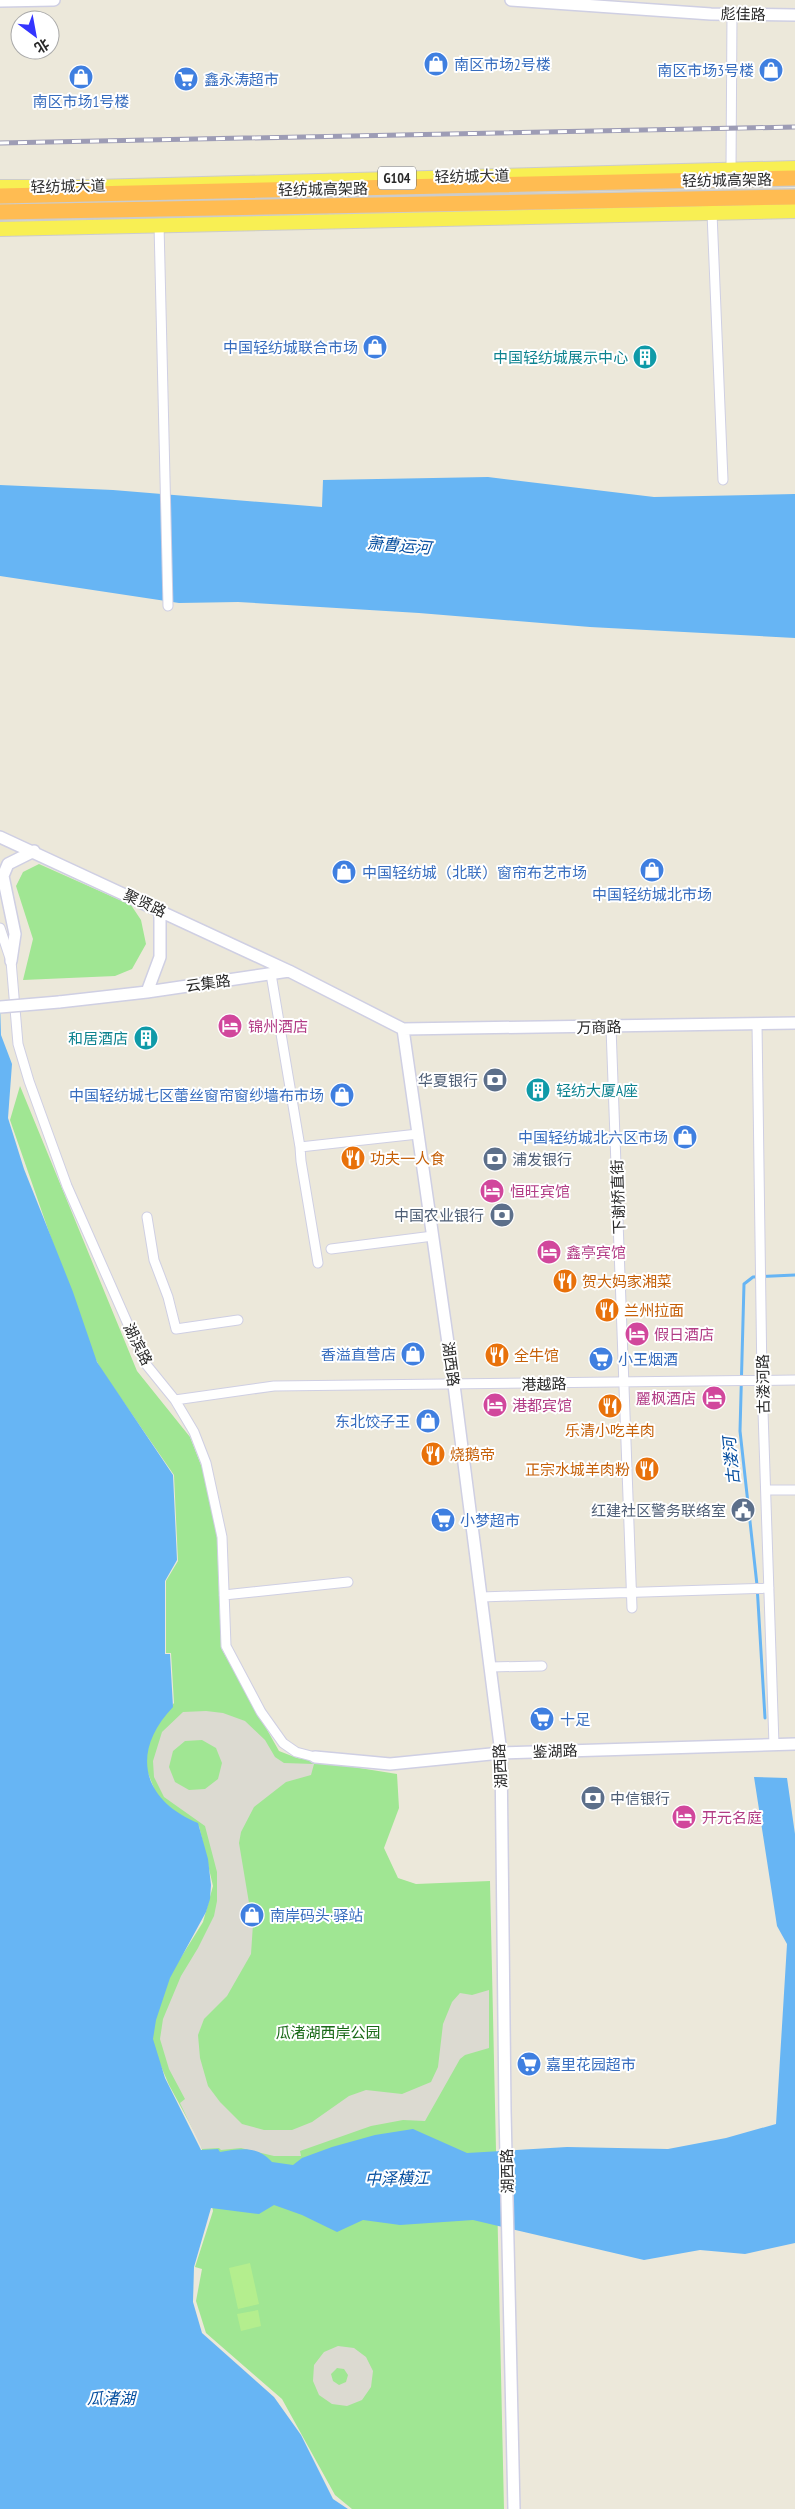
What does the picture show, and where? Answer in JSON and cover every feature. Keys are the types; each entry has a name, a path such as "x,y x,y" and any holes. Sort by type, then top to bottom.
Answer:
{"highway":[{"name":"轻纺城高架路","path":"0,196 795,178"},
{"name":"轻纺城高架路","path":"0,212 795,196"}],"main road":[{"name":"轻纺城大道","path":"0,187 94,187 795,168"},
{"path":"0,229 795,211"}],"street":[{"path":"0,1 54,0"},
{"name":"彪佳路","path":"511,0 732,14 795,15"},
{"path":"732,14 732,169"},
{"path":"712,213 723,480"},
{"path":"159,224 168,606"},
{"name":"聚贤路","path":"0,837 34,851 289,971"},
{"path":"11,961 14,934 3,876 8,864 34,851"},
{"path":"146,992 160,957 160,910"},
{"name":"湖滨路","path":"0,928 11,961 18,1044 29,1081 68,1186 145,1363 175,1400 194,1432 206,1464 222,1538 226,1646 261,1712 283,1743 296,1752 315,1757"},
{"path":"289,971 403,1029"},
{"name":"云集路","path":"0,1007 146,992 289,971"},
{"path":"271,974 318,1263"},
{"name":"古溇河路","path":"757,1024 762,1381 766,1490 761,1588 774,1745"},
{"name":"万商路","path":"403,1029 795,1024"},
{"name":"下谢桥直街","path":"611,1027 632,1608"},
{"name":"湖西路","path":"403,1029 454,1385 501,1753 505,2111 514,2509"},
{"path":"300,1146 418,1134"},
{"path":"146,1217 154,1260 168,1298 176,1329 238,1320"},
{"path":"331,1249 433,1236"},
{"name":"港越路","path":"175,1400 274,1386 795,1380"},
{"path":"766,1490 795,1490"},
{"path":"224,1595 348,1582"},
{"path":"481,1597 761,1588"},
{"path":"490,1667 542,1666"},
{"name":"鉴湖路","path":"315,1757 390,1764 501,1753 795,1744"}],"green space":[{"path":"39,864 131,905 141,920 146,944 132,969 115,976 23,980 33,939 16,886 23,872"},
{"name":"瓜渚湖西岸公园","path":"20,1086 137,1371 190,1437 206,1478 217,1538 221,1648 279,1751 297,1758 397,1774 399,1808 384,1848 398,1878 416,1884 490,1881 504,2509 352,2509 335,2495 282,2399 206,2333 196,2301 202,2269 195,2267 213,2211 201,2144 169,2085 148,2036 168,1978 203,1922 213,1886 199,1826 181,1817 157,1796 144,1763 151,1730 174,1703 171,1653 166,1653 166,1581 178,1561 174,1475 102,1371 89,1347 10,1120"},
{"path":"250,2263 259,2304 238,2309 229,2268"},
{"path":"258,2310 261,2326 241,2331 237,2314"}],"shaded area":[{"path":"206,1711 223,1713 245,1721 265,1740 275,1757 284,1763 314,1764 311,1775 286,1782 254,1807 241,1832 239,1843 249,1903 249,1910 244,1915 250,1924 253,1924 251,1954 227,1996 204,2019 198,2035 200,2058 208,2086 220,2102 242,2124 264,2130 292,2130 312,2122 349,2096 366,2090 402,2094 431,2082 438,2067 443,2024 452,2002 460,1993 472,1995 489,1990 489,2048 465,2055 460,2059 425,2121 403,2120 371,2126 300,2151 301,2156 274,2156 241,2148 202,2149 180,2103 185,2099 169,2069 160,2039 163,2019 181,1976 214,1916 217,1901 217,1872 205,1826 164,1797 154,1777 153,1761 162,1732 183,1712","holes":["202,1740 216,1748 222,1763 218,1779 205,1789 189,1790 175,1782 169,1767 173,1751 185,1741"]},
{"path":"338,2346 354,2348 366,2357 373,2371 371,2387 362,2400 347,2406 332,2404 319,2395 313,2381 314,2365 324,2352","holes":["337,2368 344,2369 348,2375 346,2382 339,2385 333,2381 331,2374"]}],"water":[{"name":"萧曹运河","path":"488,477 654,497 795,494 795,638 590,627 419,613 238,602 179,603 0,576 0,485 113,490 322,507 323,480"},
{"name":"瓜渚湖","path":"0,1003 1,1035 12,1064 8,1118 24,1169 73,1292 97,1362 173,1475 177,1560 165,1581 165,1654 170,1654 173,1707 159,1724 151,1741 147,1757 148,1773 154,1788 164,1802 198,1823 208,1859 211,1885 210,1899 206,1912 170,1978 156,2020 153,2039 165,2078 201,2150 218,2149 220,2152 248,2150 260,2153 272,2162 293,2165 302,2158 332,2147 375,2135 413,2129 467,2153 567,2147 668,2149 726,2138 776,2124 787,1944 777,1926 754,1777 787,1778 795,1834 795,2243 745,2254 700,2250 644,2260 473,2220 400,2225 363,2220 337,2232 302,2215 274,2205 259,2214 211,2208 194,2267 193,2302 202,2333 274,2397 301,2435 333,2499 348,2509 0,2509"}],"waterway":[{"name":"古溇河","path":"765,1718 757,1585 740,1431 744,1284 753,1277 795,1275"}],"railway":[{"path":"0,143 795,127"}],"place":[{"name":"南区市场2号楼","path":"436,64"},
{"name":"南区市场3号楼","path":"771,70"},
{"name":"南区市场1号楼","path":"81,77"},
{"name":"鑫永涛超市","path":"186,79"},
{"name":"中国轻纺城联合市场","path":"375,347"},
{"name":"中国轻纺城展示中心","path":"645,357"},
{"name":"中国轻纺城北市场","path":"652,870"},
{"name":"中国轻纺城（北联）窗帘布艺市场","path":"344,872"},
{"name":"锦州酒店","path":"230,1026"},
{"name":"和居酒店","path":"146,1038"},
{"name":"华夏银行","path":"495,1080"},
{"name":"轻纺大厦A座","path":"538,1090"},
{"name":"中国轻纺城七区蕾丝窗帘窗纱墙布市场","path":"342,1095"},
{"name":"中国轻纺城北六区市场","path":"685,1137"},
{"name":"功夫一人食","path":"353,1158"},
{"name":"浦发银行","path":"495,1159"},
{"name":"恒旺宾馆","path":"492,1191"},
{"name":"中国农业银行","path":"502,1215"},
{"name":"鑫亭宾馆","path":"549,1252"},
{"name":"贺大妈家湘菜","path":"565,1281"},
{"name":"兰州拉面","path":"607,1310"},
{"name":"假日酒店","path":"637,1334"},
{"name":"香溢直营店","path":"413,1354"},
{"name":"全牛馆","path":"497,1355"},
{"name":"小王烟酒","path":"601,1359"},
{"name":"麗枫酒店","path":"714,1398"},
{"name":"港都宾馆","path":"495,1405"},
{"name":"乐清小吃羊肉","path":"610,1406"},
{"name":"东北饺子王","path":"428,1421"},
{"name":"烧鹅帝","path":"433,1454"},
{"name":"正宗水城羊肉粉","path":"647,1469"},
{"name":"红建社区警务联络室","path":"743,1510"},
{"name":"小梦超市","path":"443,1520"},
{"name":"十足","path":"542,1719"},
{"name":"中信银行","path":"593,1798"},
{"name":"开元名庭","path":"684,1817"},
{"name":"南岸码头·驿站","path":"252,1915"},
{"name":"嘉里花园超市","path":"529,2064"}],"water label":[{"name":"中泽横江","path":"397,2178"}]}
